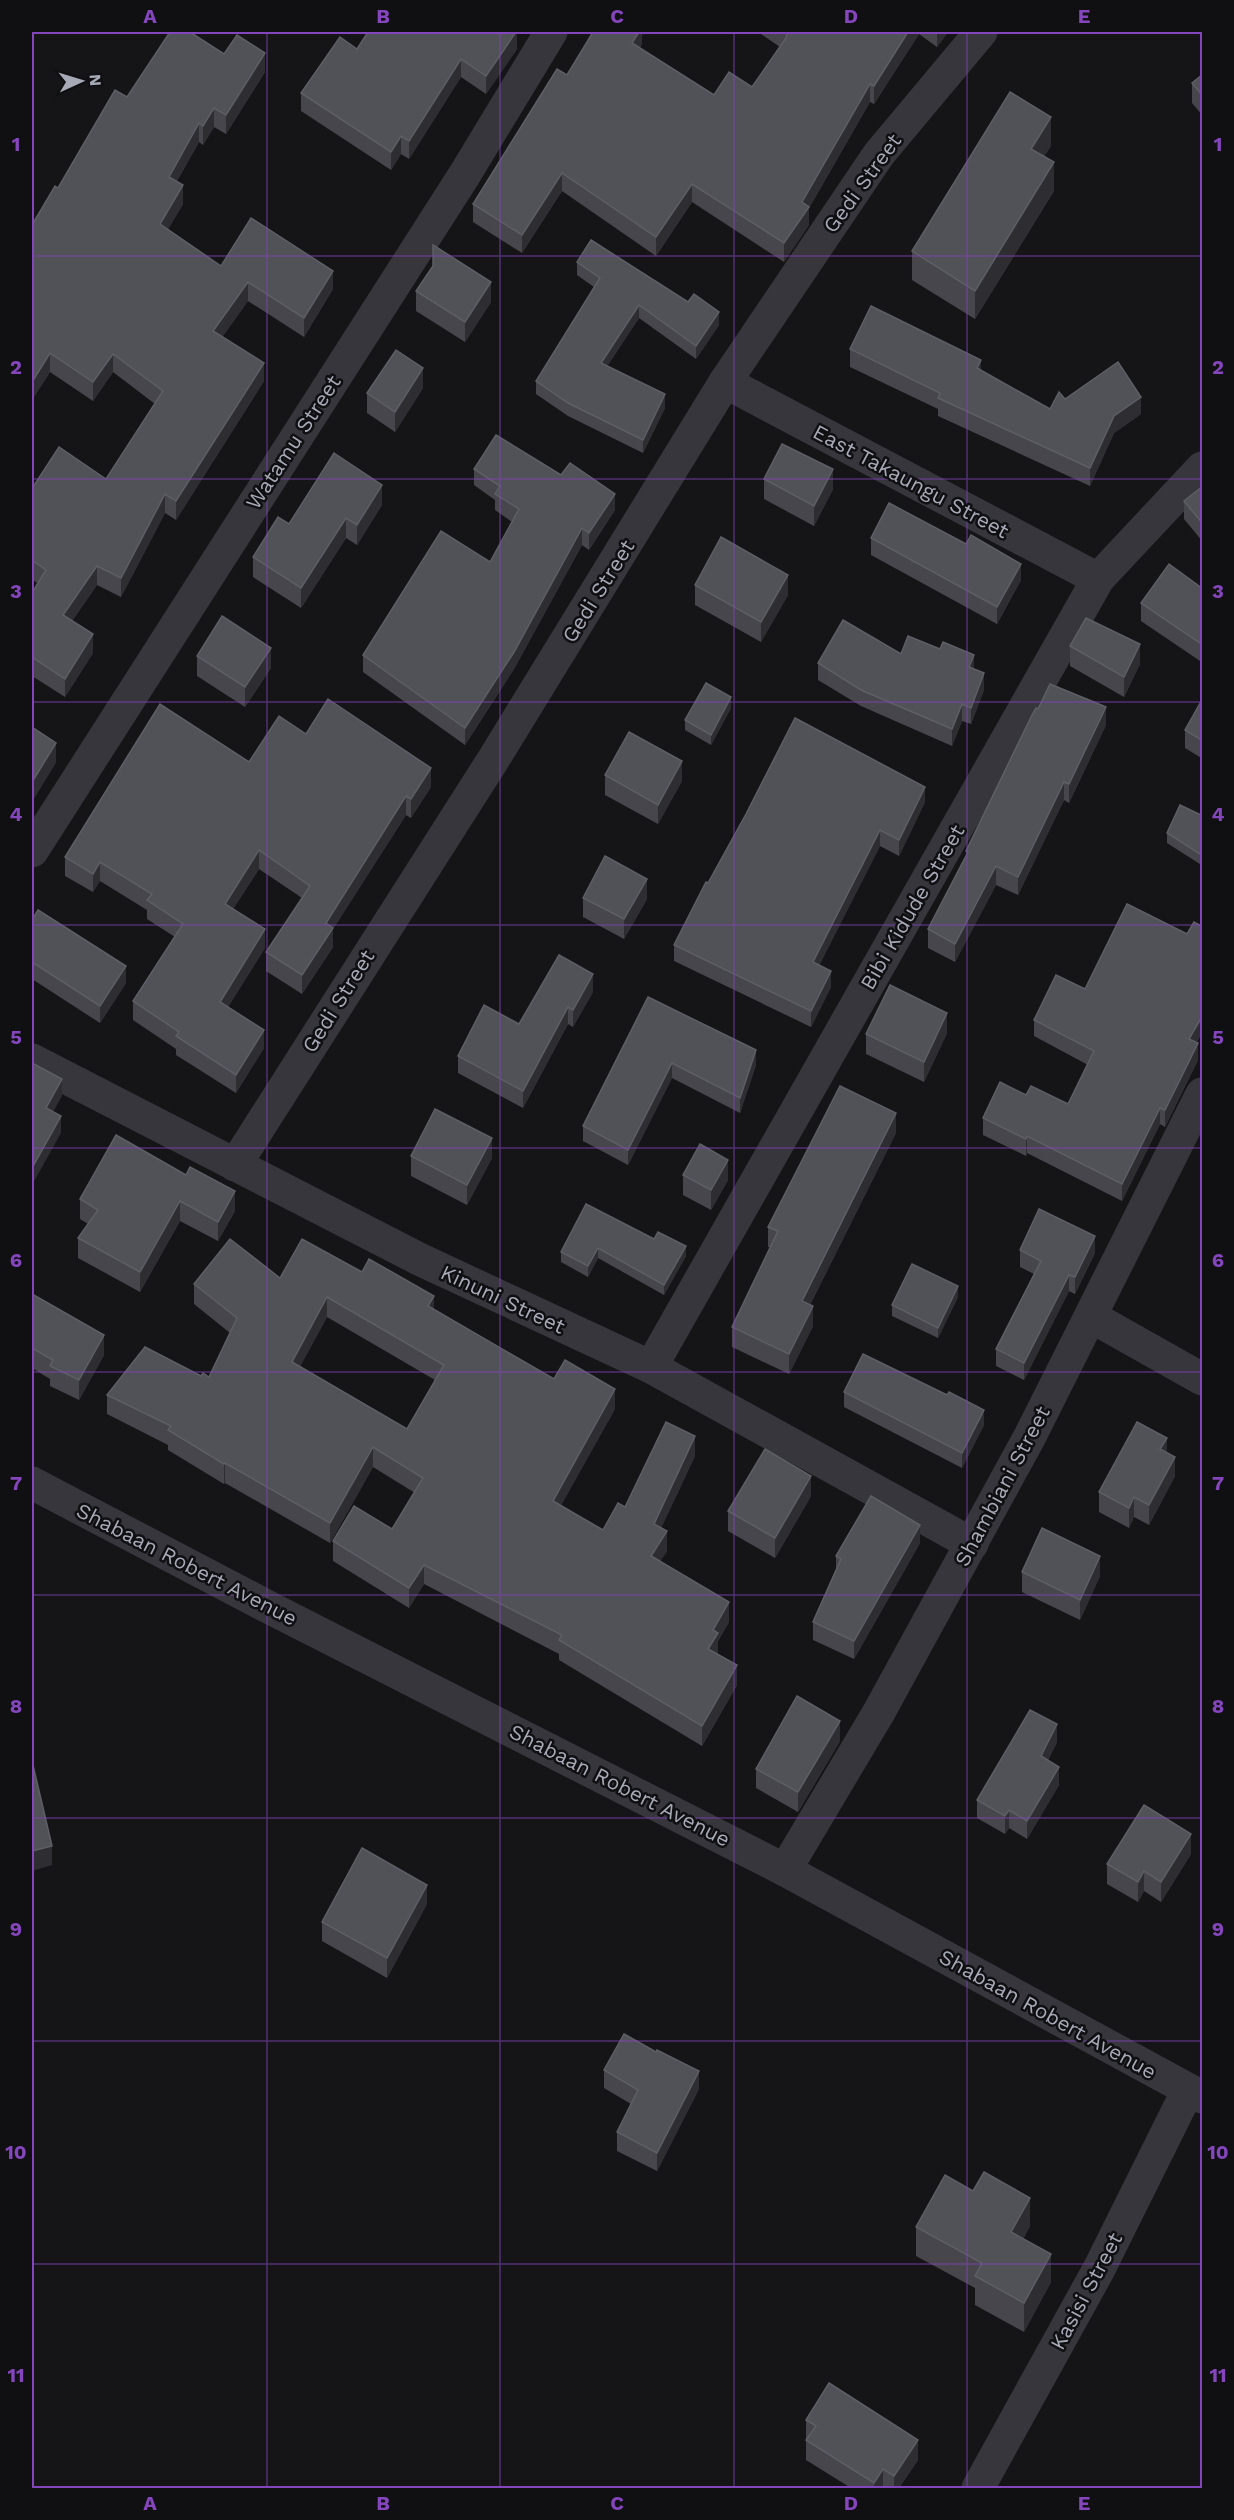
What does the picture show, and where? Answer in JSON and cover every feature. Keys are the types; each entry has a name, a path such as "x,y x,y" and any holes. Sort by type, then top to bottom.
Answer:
{"street":[{"name":"Watamu Street","path":"32,851 465,174 551,32"},
{"name":"Gedi Street","path":"235,1165 493,760 725,382 879,154 981,32"},
{"name":"East Takaungu Street","path":"725,382 1098,579"},
{"name":"Bibi Kidude Street","path":"651,1367 1098,579 1203,468"},
{"name":"Kinuni Street","path":"32,1060 419,1259 651,1367 972,1544"},
{"name":"Shambiani Street","path":"785,1870 879,1712 972,1544 1199,1111"},
{"path":"1092,1317 1203,1379"},
{"name":"Shabaan Robert Avenue","path":"32,1484 242,1594 785,1870 1195,2094"},
{"name":"Kasisi Street","path":"978,2488 1195,2094"}],"building":[{"path":"170,32 190,32 224,54 237,35 265,53 226,115 214,108 203,126 199,123 169,177 183,185 160,224 221,266 251,218 333,271 304,318 248,282 213,331 264,363 176,501 165,494 121,578 97,566 63,615 93,634 65,679 32,657 32,593 46,570 32,560 32,486 59,447 106,479 163,391 113,354 93,382 50,353 32,382 32,225 55,186 58,188 115,90 127,97"},
{"path":"368,32 516,32 486,76 461,59 409,141 401,136 391,152 301,93 340,37 357,49"},
{"path":"593,32 639,32 632,43 714,95 729,72 752,87 786,38 787,33 784,32 908,32 874,86 870,84 802,202 809,207 784,243 692,184 656,237 562,173 522,235 473,204 557,69 567,75"},
{"path":"1203,74 1203,96 1192,83"},
{"path":"1010,92 1051,117 1031,149 1054,162 975,291 912,251"},
{"path":"591,240 688,302 694,294 719,312 696,346 639,305 601,363 665,394 643,440 568,403 536,381 600,278 577,262"},
{"path":"433,245 491,282 465,322 416,291 433,266"},
{"path":"871,306 981,360 977,368 1050,409 1059,392 1065,399 1118,362 1141,397 1114,416 1090,468 938,398 940,393 850,349"},
{"path":"396,350 423,368 395,412 367,393"},
{"path":"496,435 561,475 570,463 615,494 589,533 582,528 514,652 465,728 363,655 441,531 490,562 519,509 495,494 500,486 474,469"},
{"path":"782,444 833,469 814,506 764,479"},
{"path":"334,453 382,485 357,525 346,518 301,588 253,557 278,517 289,524"},
{"path":"1203,486 1203,524 1184,501"},
{"path":"889,503 966,544 971,535 1021,564 997,607 871,538"},
{"path":"721,537 788,575 761,622 695,585"},
{"path":"1169,564 1203,589 1203,645 1141,603"},
{"path":"222,616 271,648 245,687 197,656"},
{"path":"1086,618 1140,644 1124,677 1070,646"},
{"path":"843,620 901,654 908,636 940,649 943,642 974,655 969,667 984,673 971,708 962,704 952,729 861,690 818,663"},
{"path":"706,683 731,697 711,735 685,720"},
{"path":"1050,684 1106,707 1069,784 1064,782 1018,877 996,866 955,944 928,929 968,852 966,851 1031,717 1036,708 1038,709"},
{"path":"1203,698 1203,741 1185,730"},
{"path":"328,699 431,768 411,799 406,796 326,923 333,928 302,975 266,952 310,886 259,850 225,904 265,929 220,1002 264,1030 236,1075 176,1036 179,1032 133,1001 183,924 147,900 152,894 100,862 93,874 65,857 160,704 249,762 279,716 306,734"},
{"path":"795,718 925,787 899,840 880,830 813,962 831,971 811,1011 674,945 706,882 708,883 746,814"},
{"path":"32,727 56,743 32,782"},
{"path":"629,732 682,761 658,805 605,775"},
{"path":"1180,805 1203,816 1203,856 1167,833"},
{"path":"605,856 647,879 624,919 583,898"},
{"path":"1127,904 1187,934 1194,922 1203,927 1203,1015 1189,1039 1198,1043 1165,1110 1160,1108 1122,1184 1027,1136 1026,1139 983,1118 1000,1082 1026,1095 1031,1086 1068,1104 1094,1051 1034,1020 1056,975 1085,989"},
{"path":"38,910 126,966 100,1006 32,962 32,920"},
{"path":"559,955 593,974 573,1010 568,1007 523,1091 458,1056 484,1005 519,1024"},
{"path":"890,985 947,1013 924,1062 866,1034"},
{"path":"648,997 756,1050 740,1098 672,1063 628,1150 583,1126"},
{"path":"32,1063 62,1079 46,1108 61,1116 32,1168"},
{"path":"840,1086 896,1113 802,1301 813,1306 789,1354 732,1327 778,1231 768,1227"},
{"path":"435,1109 492,1138 467,1185 411,1156"},
{"path":"116,1135 186,1175 190,1167 235,1191 218,1222 180,1201 140,1272 78,1238 98,1210 80,1199"},
{"path":"700,1144 728,1160 711,1190 683,1175"},
{"path":"586,1204 654,1239 658,1232 686,1246 664,1285 598,1248 588,1266 561,1252"},
{"path":"1039,1209 1095,1236 1075,1277 1069,1275 1024,1363 996,1349 1041,1261 1020,1250"},
{"path":"230,1239 280,1278 302,1239 362,1272 369,1259 434,1296 428,1306 554,1379 565,1360 615,1389 553,1501 603,1530 618,1503 625,1507 666,1422 695,1436 654,1524 667,1531 651,1556 729,1602 713,1630 718,1633 708,1649 737,1665 702,1726 559,1640 562,1635 424,1565 409,1588 333,1541 354,1506 392,1529 423,1478 373,1447 330,1523 168,1430 171,1426 107,1395 145,1347 201,1376 203,1373 209,1377 237,1318 194,1284","holes":["327,1297 444,1365 407,1429 292,1362"]},
{"path":"912,1264 958,1286 938,1328 892,1305"},
{"path":"32,1294 104,1335 79,1380 50,1366 53,1360 32,1348"},
{"path":"863,1354 947,1395 949,1392 984,1410 962,1453 844,1392"},
{"path":"1137,1422 1167,1438 1160,1449 1175,1457 1149,1505 1134,1497 1129,1508 1099,1492"},
{"path":"765,1449 811,1476 775,1538 728,1511"},
{"path":"871,1496 920,1525 854,1641 813,1622 841,1559 836,1556"},
{"path":"1042,1528 1100,1556 1080,1600 1022,1572"},
{"path":"797,1696 840,1721 798,1792 756,1769"},
{"path":"1030,1710 1057,1724 1041,1756 1059,1767 1027,1821 1009,1810 1005,1816 977,1800"},
{"path":"32,1761 52,1846 32,1851"},
{"path":"1144,1805 1191,1834 1161,1882 1144,1871 1138,1882 1107,1864"},
{"path":"362,1848 427,1885 387,1958 322,1922"},
{"path":"624,2034 656,2052 657,2050 699,2071 657,2153 617,2132 638,2090 604,2070"},
{"path":"984,2172 1030,2198 1011,2232 1051,2254 1024,2303 975,2276 982,2263 916,2227 945,2175 973,2191"},
{"path":"829,2383 918,2440 894,2476 883,2469 874,2483 806,2440 816,2426 806,2420"}]}
